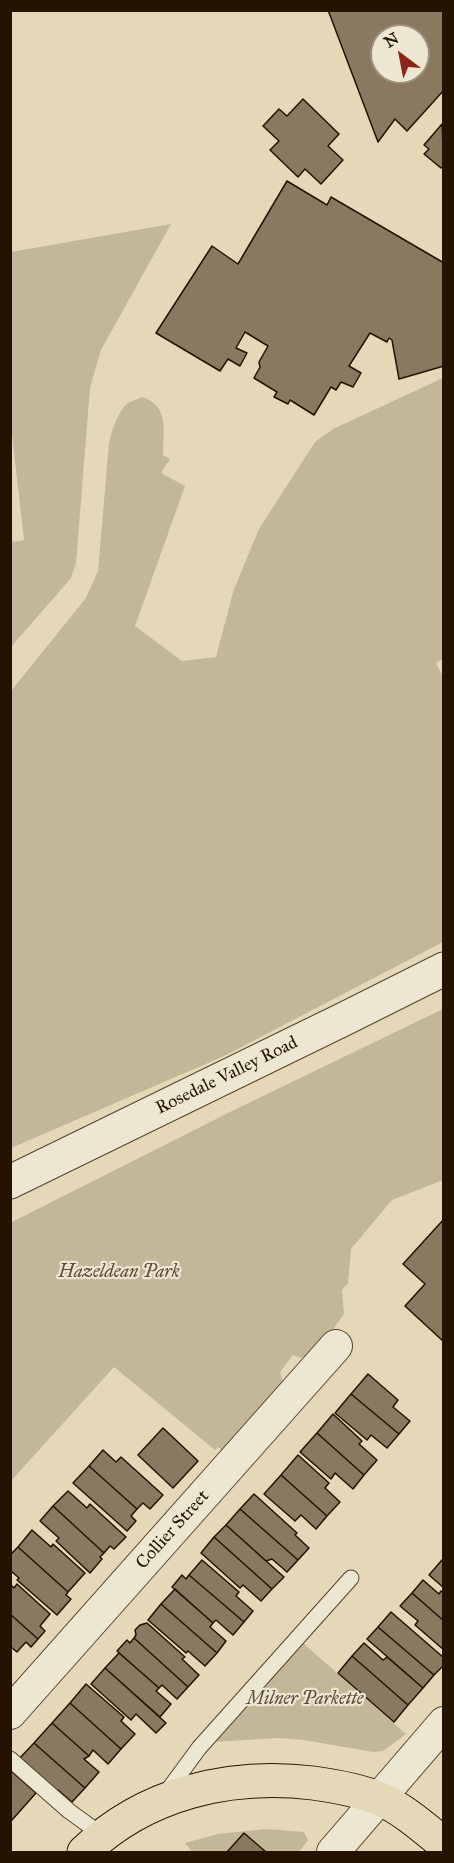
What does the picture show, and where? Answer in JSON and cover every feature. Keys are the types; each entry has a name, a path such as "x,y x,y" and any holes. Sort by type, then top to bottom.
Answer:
{"main road":[{"path":"93,1844 161,1801 226,1782 255,1780 291,1780 329,1785 380,1799 411,1818 444,1844"}],"street":[{"name":"Rosedale Valley Road","path":"10,1182 444,969"},
{"name":"Collier Street","path":"10,1713 336,1346"},
{"path":"333,1852 444,1723"}],"lane":[{"path":"161,1801 199,1748 351,1578"},
{"path":"10,1760 69,1811 93,1844"}],"green space":[{"path":"171,224 101,350 90,388 76,563 71,578 11,647 11,542 24,540 10,417 11,252"},
{"path":"443,378 444,658 436,663 444,679 443,942 224,1056 11,1148 11,691 86,598 98,571 109,443 118,416 128,403 142,397 157,406 164,428 163,455 170,459 161,473 185,486 135,626 182,661 216,657 234,589 259,529 315,442 333,429"},
{"name":"Hazeldean Park","path":"443,1009 443,1180 392,1200 351,1249 348,1283 342,1290 344,1314 312,1353 304,1357 293,1355 280,1372 283,1383 224,1452 218,1447 215,1450 114,1367 11,1481 10,1223 232,1111"},
{"name":"Milner Parkette","path":"303,1643 406,1734 383,1751 373,1752 304,1740 278,1738 213,1742"},
{"path":"266,1829 304,1832 308,1840 299,1852 266,1852 245,1833 227,1852 192,1852 185,1843 218,1834"}],"building":[{"path":"328,10 444,10 444,90 407,131 395,119 378,142"},
{"path":"303,99 339,134 328,146 343,160 321,184 305,169 298,177 270,150 279,141 263,126 279,109 287,116"},
{"path":"442,124 444,166 441,168 424,154 429,149 424,145"},
{"path":"287,181 327,205 331,197 444,263 444,366 399,379 392,340 389,338 387,342 370,333 349,366 361,373 353,387 341,382 336,390 331,387 314,415 290,400 288,404 274,397 277,392 254,378 260,367 259,362 268,346 245,332 236,348 247,353 240,366 228,359 220,371 156,333 212,246 238,264"},
{"path":"444,1219 444,1342 405,1306 425,1284 403,1264"},
{"path":"368,1374 398,1400 393,1407 410,1421 399,1434 351,1394"},
{"path":"351,1394 399,1434 387,1448 371,1435 367,1440 335,1413"},
{"path":"333,1414 362,1441 359,1444 377,1460 364,1475 317,1433"},
{"path":"163,1428 198,1461 173,1488 138,1455"},
{"path":"317,1433 364,1475 353,1489 335,1473 331,1479 300,1452"},
{"path":"103,1450 116,1462 121,1457 163,1495 150,1509 143,1503 137,1509 89,1466"},
{"path":"298,1455 329,1483 325,1488 340,1502 327,1516 281,1475"},
{"path":"89,1466 137,1509 131,1516 136,1521 127,1531 73,1483"},
{"path":"281,1475 327,1516 316,1529 301,1515 295,1521 264,1494"},
{"path":"68,1491 87,1508 90,1504 126,1537 114,1549 110,1546 104,1553 53,1506"},
{"path":"254,1494 297,1533 295,1535 309,1548 298,1560 240,1509"},
{"path":"53,1506 104,1553 100,1557 102,1559 90,1573 56,1541 59,1538 40,1521"},
{"path":"240,1509 298,1560 287,1572 272,1559 266,1561 226,1525"},
{"path":"226,1525 284,1577 272,1589 214,1537"},
{"path":"32,1530 51,1547 53,1544 85,1573 68,1592 18,1547"},
{"path":"214,1537 272,1589 261,1601 243,1585 240,1588 201,1553"},
{"path":"18,1547 68,1592 66,1595 71,1599 57,1615 17,1580 19,1578 10,1570 10,1555"},
{"path":"202,1560 239,1592 236,1596 253,1611 244,1622 189,1575"},
{"path":"442,1560 444,1562 444,1588 429,1575"},
{"path":"182,1575 186,1579 189,1575 244,1622 233,1635 216,1620 213,1623 172,1587"},
{"path":"423,1580 439,1594 441,1591 444,1593 444,1621 412,1593"},
{"path":"10,1584 14,1588 17,1584 50,1614 40,1626 45,1631 38,1639 10,1614"},
{"path":"175,1589 213,1623 210,1627 226,1641 217,1653 161,1604"},
{"path":"412,1593 444,1621 444,1650 415,1625 418,1621 400,1606"},
{"path":"161,1604 217,1653 205,1666 188,1651 186,1653 148,1620"},
{"path":"391,1612 444,1658 444,1665 434,1675 378,1627"},
{"path":"10,1614 38,1639 31,1647 26,1642 17,1652 10,1649"},
{"path":"147,1623 185,1657 182,1659 199,1675 188,1687 134,1638 135,1630"},
{"path":"378,1627 434,1675 423,1688 367,1639"},
{"path":"134,1638 188,1687 177,1699 162,1685 159,1688 117,1651 127,1640 130,1643"},
{"path":"364,1643 383,1660 387,1657 423,1688 408,1705 352,1656"},
{"path":"119,1653 159,1688 156,1691 171,1704 160,1717 105,1668"},
{"path":"352,1656 408,1705 394,1722 338,1673"},
{"path":"105,1668 166,1723 156,1733 136,1714 131,1720 91,1684"},
{"path":"86,1684 124,1717 121,1721 135,1734 121,1749 70,1703"},
{"path":"70,1703 121,1749 108,1764 93,1750 89,1756 52,1723"},
{"path":"52,1723 89,1756 84,1759 99,1772 85,1788 34,1743"},
{"path":"34,1743 85,1788 72,1802 58,1790 54,1794 17,1761"},
{"path":"10,1770 36,1793 12,1820 10,1819"},
{"path":"244,1833 266,1852 227,1852"}]}
